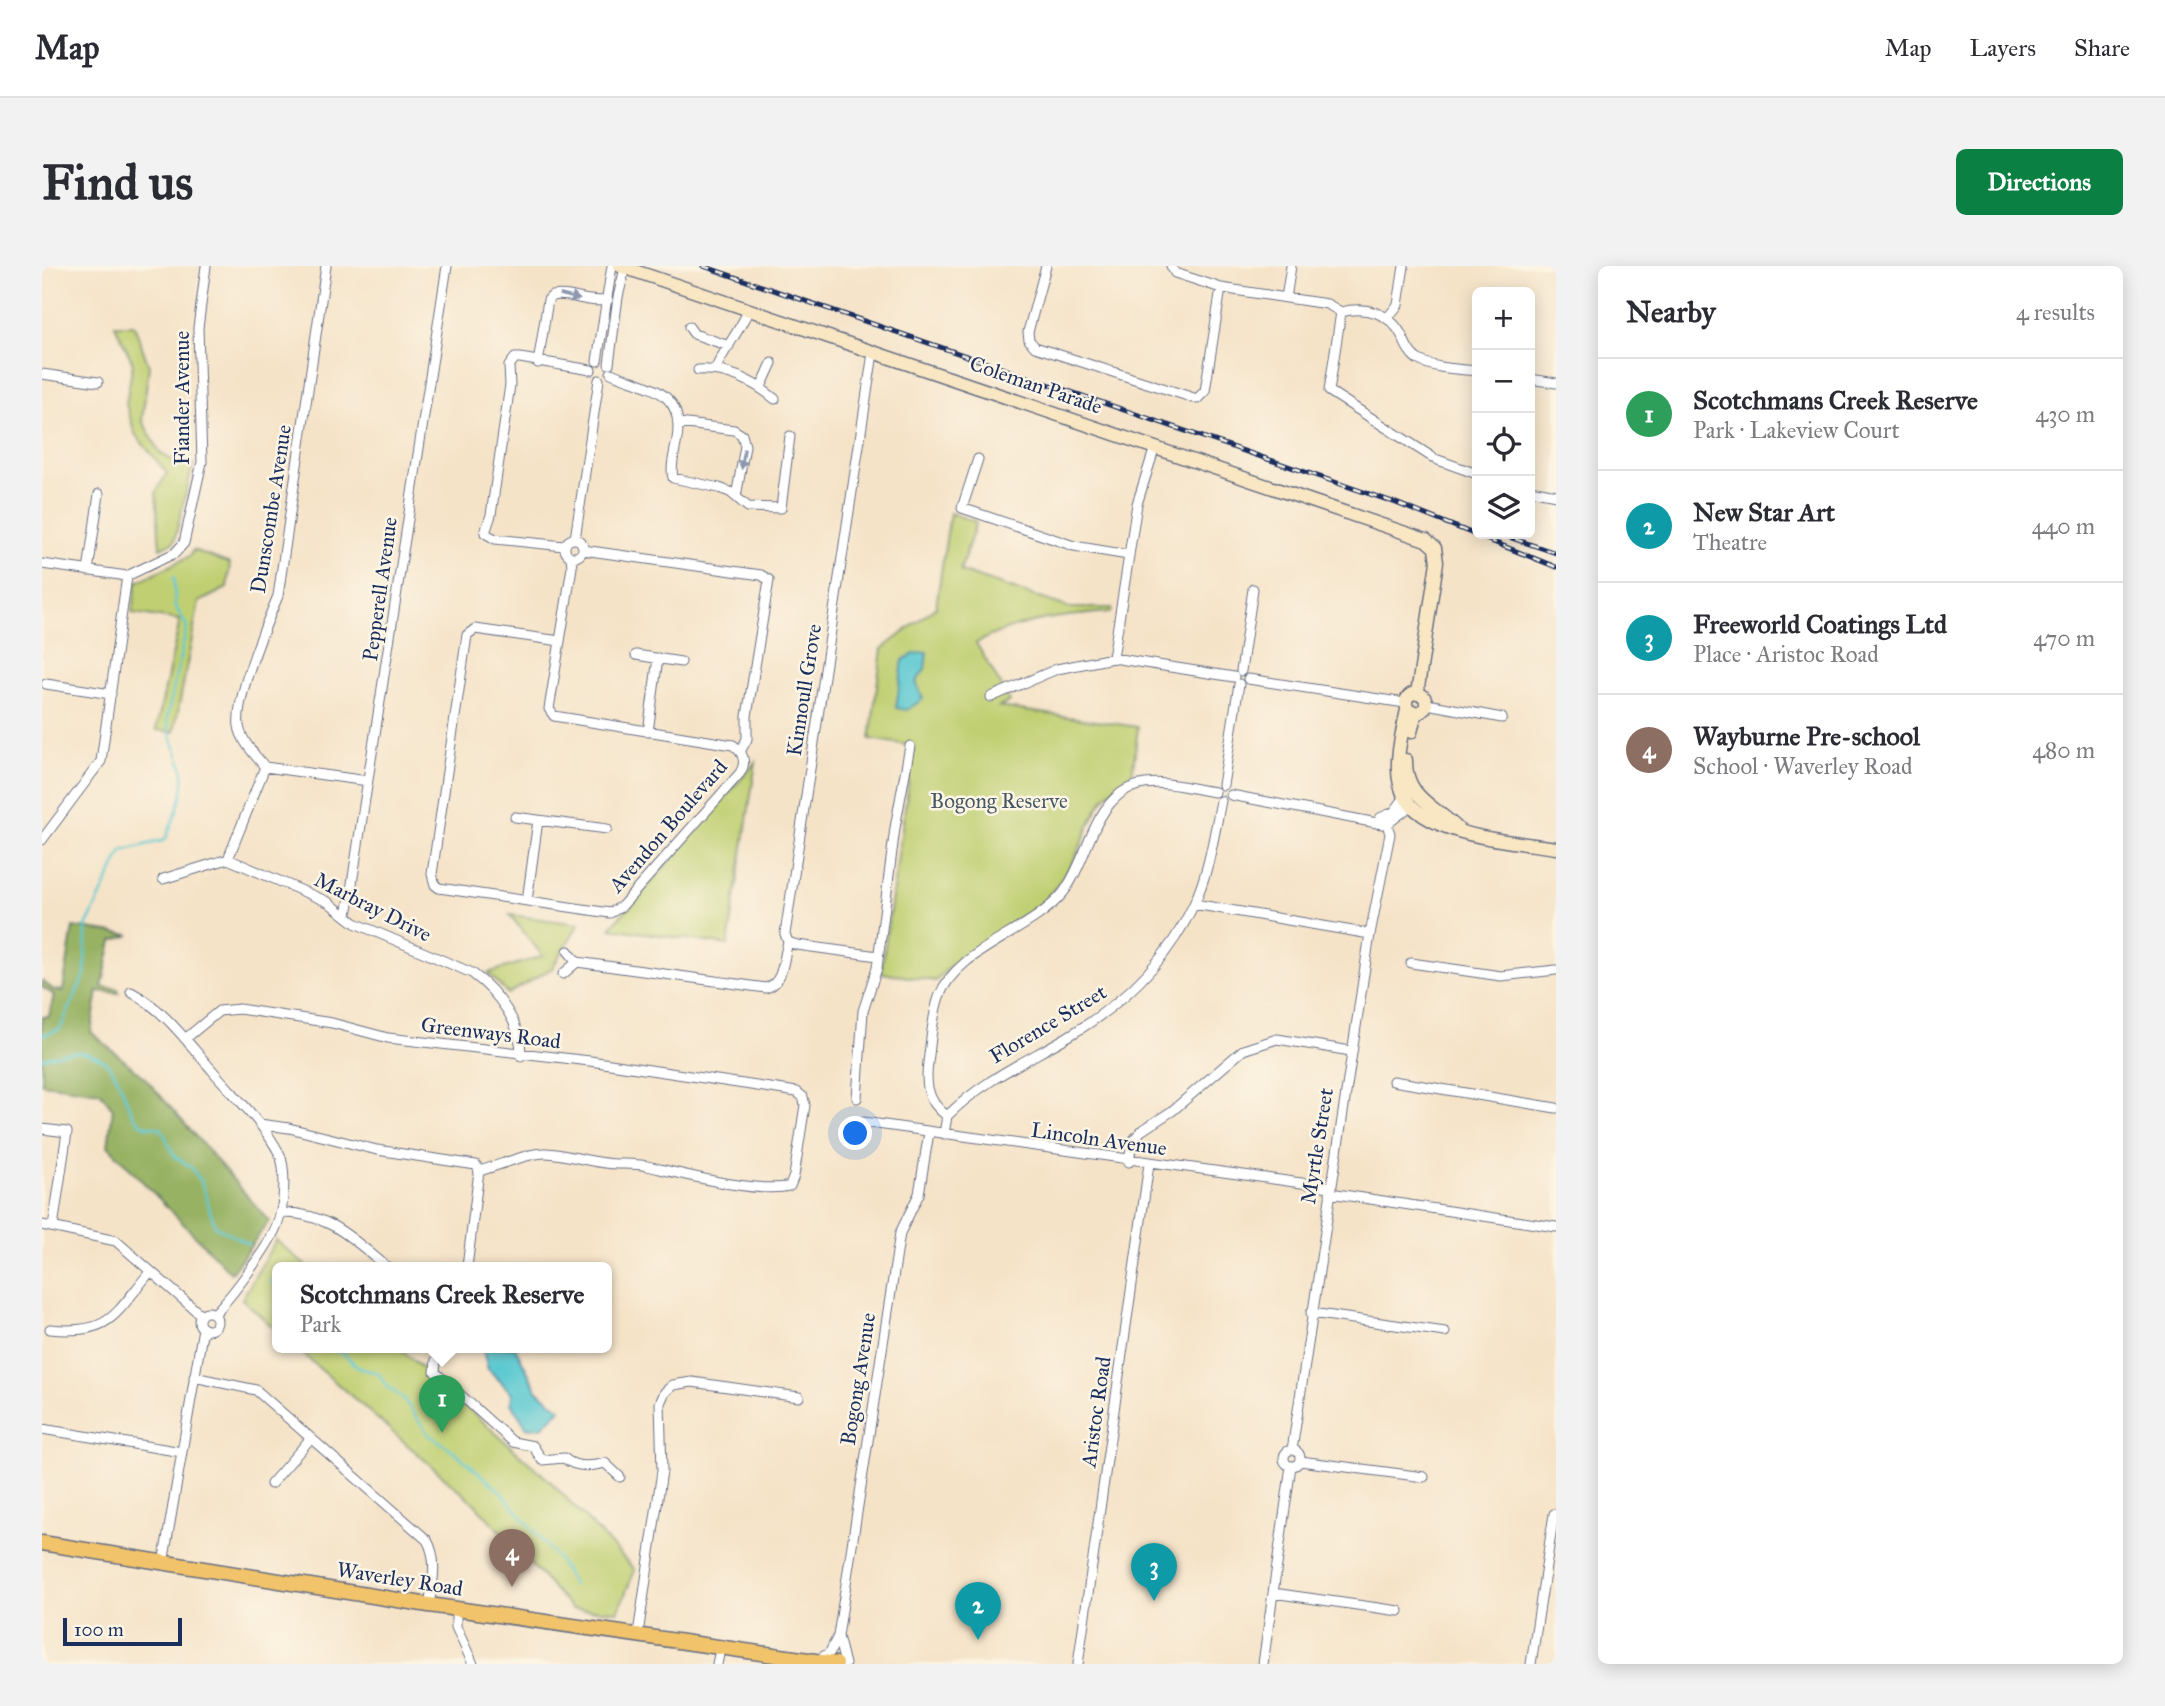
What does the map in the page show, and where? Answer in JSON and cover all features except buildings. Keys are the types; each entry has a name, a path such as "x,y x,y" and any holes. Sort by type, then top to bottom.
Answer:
{"main road":[{"name":"Waverley Road","path":"42,1543 429,1605 721,1645 836,1664"}],"street":[{"name":"Fiander Avenue","path":"127,576 175,553 184,543 202,461 198,328 206,266"},
{"name":"Dunscombe Avenue","path":"265,767 243,737 239,713 261,635 278,597 326,266"},
{"name":"Pepperell Avenue","path":"347,916 447,266"},
{"path":"1046,266 1028,332 1029,340 1035,347 1197,399 1205,390 1221,288"},
{"path":"1171,266 1175,273 1221,288 1327,304 1341,312 1354,308 1376,312 1388,317 1401,333 1407,348 1419,360 1447,368 1472,370"},
{"path":"1286,298 1291,266"},
{"path":"1388,317 1398,305 1404,266"},
{"path":"591,370 597,361 608,300 619,267"},
{"path":"599,380 607,379 610,369 619,267"},
{"name":"Coleman Parade","path":"619,267 1418,536 1435,548 1437,562 1418,694 1425,696 1414,707"},
{"path":"538,363 548,300 552,296 569,296 584,302 608,300"},
{"path":"716,369 739,334 748,311"},
{"path":"1341,312 1329,391 1435,458 1472,472"},
{"path":"688,327 694,334 729,346"},
{"name":"Kinnoull Grove","path":"577,962 765,988 775,985 779,979 788,942 786,925 873,353"},
{"path":"565,546 495,539 485,533 491,515 510,385 509,366 515,358 591,370 599,380 575,539"},
{"path":"597,361 654,387 676,411 679,423 673,478 719,488 748,507 781,508 790,436"},
{"path":"761,387 772,363"},
{"path":"698,370 716,369 761,387 775,399"},
{"path":"42,374 98,382"},
{"path":"1535,380 1556,383"},
{"path":"679,423 734,430 742,435 745,446 736,497"},
{"path":"1113,658 1137,504 1155,447"},
{"path":"978,459 962,508 1074,546 1128,555"},
{"path":"1535,491 1556,495"},
{"path":"88,571 99,494"},
{"path":"575,539 581,542 583,550 580,555 572,557 566,554 565,546 568,541 575,539"},
{"path":"583,550 761,575 769,580 747,716 747,739 741,750"},
{"name":"Avendon Boulevard","path":"560,641 475,629 467,635 432,874 435,885 439,888 616,911 740,773 744,762 741,750 733,745 554,716 550,709 560,641 572,557"},
{"path":"42,564 127,576 101,761 42,840"},
{"path":"1215,792 1223,785 1254,589"},
{"path":"636,655 681,662"},
{"path":"648,732 658,658"},
{"path":"991,697 1057,669 1113,658 1414,707 1502,718"},
{"path":"46,684 111,694"},
{"path":"1414,707 1406,770 1414,802"},
{"path":"1414,707 1398,767 1414,802 1445,828 1556,848"},
{"path":"857,1098 863,1011 878,956 911,746"},
{"path":"163,879 228,859 265,767 368,781"},
{"path":"944,1134 947,1116 934,1106 926,1080 939,998 950,978 966,960 1032,921 1061,895 1078,871 1104,810 1122,792 1151,782 1215,792 1221,801 1228,800 1231,795 1230,790 1223,785"},
{"path":"1231,795 1384,820 1414,802"},
{"name":"Florence Street","path":"947,1116 990,1079 1069,1036 1116,1005 1153,967 1194,904 1210,855 1221,801"},
{"path":"515,817 607,829"},
{"path":"527,901 537,820"},
{"name":"Myrtle Street","path":"1296,1464 1284,1458 1292,1450 1351,1051 1385,849 1384,820"},
{"name":"Marbray Drive","path":"228,859 328,902 355,923 472,974 486,984 522,1035 521,1056"},
{"path":"1194,904 1370,934"},
{"path":"788,942 878,956"},
{"path":"563,974 577,962 568,951"},
{"path":"1411,962 1501,976 1556,970"},
{"path":"131,992 150,1002 186,1040 259,1124 280,1155 283,1174 278,1223 227,1301 214,1314"},
{"name":"Greenways Road","path":"186,1040 219,1011 239,1009 332,1023 388,1038 521,1056 604,1063 797,1092 803,1097 802,1123 790,1185 777,1189 720,1182 643,1165 605,1163 547,1153 528,1154 480,1171"},
{"path":"1129,1161 1132,1142 1141,1131 1172,1111 1243,1050 1277,1039 1351,1051"},
{"path":"1393,1081 1556,1108"},
{"name":"Lincoln Avenue","path":"863,1122 1330,1190 1556,1227"},
{"path":"259,1124 289,1128 377,1150 470,1162 480,1171 468,1262"},
{"path":"42,1129 67,1132 54,1227"},
{"name":"Bogong Avenue","path":"845,1664 838,1636 900,1233 919,1194 929,1132"},
{"name":"Aristoc Road","path":"1078,1664 1149,1164"},
{"path":"280,1213 301,1212 331,1222 381,1262"},
{"path":"42,1225 116,1241 201,1315"},
{"path":"50,1329 77,1332 105,1325 150,1272"},
{"path":"201,1315 207,1312 214,1314 217,1320 214,1327 203,1328"},
{"path":"1311,1313 1445,1332"},
{"path":"163,1564 203,1328 200,1323 201,1315"},
{"path":"442,1353 436,1360 435,1372 513,1441 533,1446 542,1460 564,1458 570,1464 591,1467 605,1463 620,1477"},
{"path":"194,1377 256,1390 427,1540 433,1550 434,1564 429,1605"},
{"path":"638,1633 663,1471 660,1403 665,1392 673,1385 692,1382 799,1397"},
{"path":"42,1429 182,1452"},
{"path":"271,1484 311,1438"},
{"path":"1263,1664 1273,1593 1299,1454 1292,1450"},
{"path":"1296,1464 1424,1477"},
{"path":"1531,1664 1554,1514"},
{"path":"1273,1593 1399,1611"},
{"path":"456,1608 456,1627 473,1664"},
{"path":"817,1661 830,1652 838,1636"},
{"path":"718,1664 721,1645"}],"green space":[{"path":"115,325 134,325 149,366 142,420 160,453 170,459 193,464 174,542 160,548 156,492 167,473 135,434 126,404 133,363"},
{"name":"Bogong Reserve","path":"950,513 976,522 960,571 1070,608 1112,608 1111,612 1059,617 1025,624 976,643 1010,701 999,707 1138,727 1132,777 1106,796 1097,809 1071,866 1054,889 1028,916 958,960 936,981 881,973 914,746 870,739 882,649 936,607"},
{"path":"193,550 230,564 227,588 199,602 174,732 156,730 180,620 132,613 137,582 190,556"},
{"path":"756,762 728,945 610,928"},
{"path":"510,915 579,924 552,968 508,994 488,973 543,956"},
{"path":"73,927 130,935 112,941 102,987 118,989 119,993 98,991 91,1032 146,1079 269,1221 231,1273 108,1146 113,1109 100,1092 42,1084 42,1017 49,1016 54,995 42,987 42,981 54,990 63,991"},
{"path":"276,1240 301,1262 272,1262 272,1326 242,1299"},
{"path":"302,1353 405,1353 550,1481 635,1570 618,1611 572,1609 474,1503"}],"water":[{"path":"927,652 925,669 916,682 923,699 907,710 896,708 903,660 914,654"},
{"path":"484,1353 518,1353 537,1390 561,1409 542,1427 527,1428 511,1403 512,1393 488,1369"}],"waterway":[{"path":"42,1035 60,1029 85,974 86,927 122,851 165,840 180,801 183,770 170,735 167,718 187,626 175,606 174,577"},
{"path":"42,1058 74,1052 92,1055 105,1062 114,1072 136,1118 146,1126 161,1128 175,1157 190,1166 201,1181 215,1226 249,1244"},
{"path":"341,1353 359,1368 378,1373 387,1387 403,1398 429,1435 454,1451 501,1492 557,1558 573,1585"}],"railway":[{"path":"703,266 1396,503 1556,567"},
{"path":"1515,539 1556,553"}],"place":[{"name":"Scotchmans Creek Reserve","path":"442,1433"},
{"name":"Wayburne Pre-school","path":"512,1587"},
{"name":"Freeworld Coatings Ltd","path":"1154,1601"},
{"name":"New Star Art","path":"978,1640"}]}
